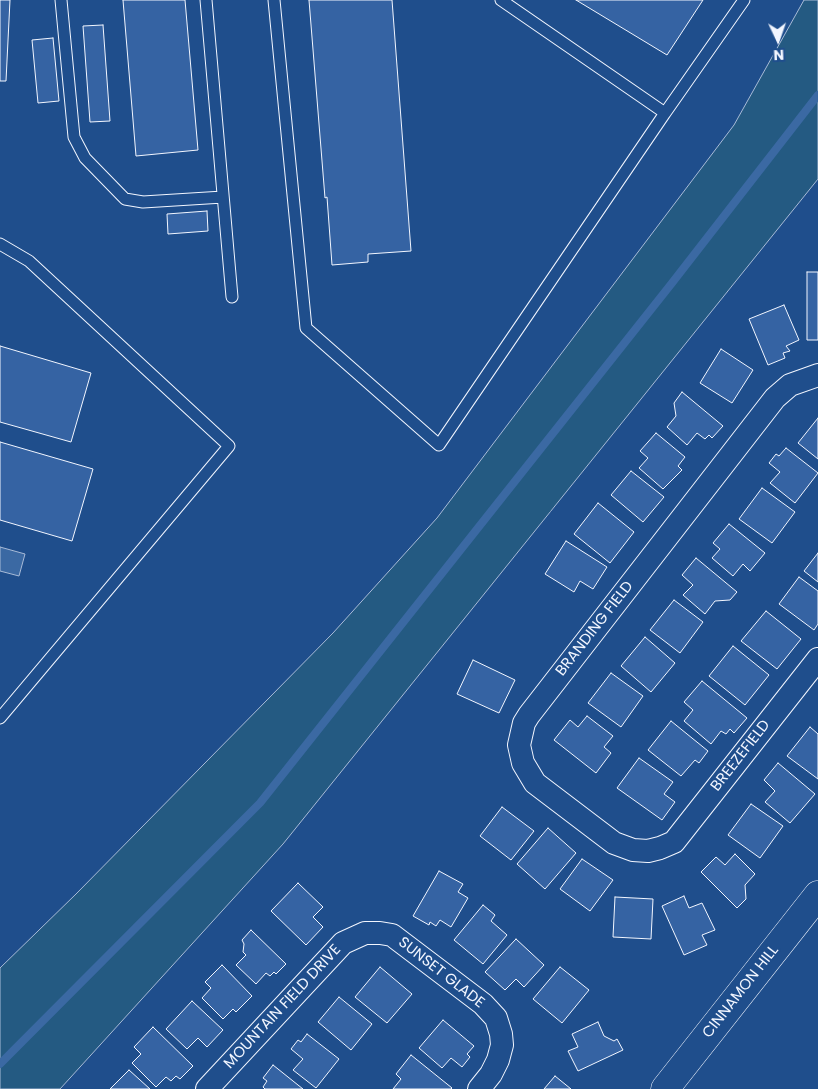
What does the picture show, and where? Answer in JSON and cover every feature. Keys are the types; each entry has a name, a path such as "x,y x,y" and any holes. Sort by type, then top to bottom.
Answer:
{"street":[{"name":"BRANDING FIELD","path":"660,848 648,851 633,850 614,843 536,783 523,763 519,745 524,723 775,398 790,386 811,377"},
{"name":"BREEZEFIELD","path":"660,848 674,842 818,659"},
{"name":"CINNAMON HILL","path":"665,1089 818,895"},
{"name":"MOUNTAIN FIELD DRIVE","path":"207,1089 343,943 365,933"},
{"name":"SUNSET GLADE","path":"365,933 380,933 392,936 483,1004 496,1018 502,1045 498,1060 491,1074 479,1089"}],"lane":[{"path":"61,0 74,137 85,158 125,199 143,202 223,197"},
{"path":"206,0 232,297"},
{"path":"274,0 306,328 439,445 744,0"},
{"path":"501,0 665,113"},
{"path":"0,244 29,261 229,446 0,718"}],"shaded area":[{"path":"804,0 818,0 818,179 283,844 60,1089 0,1089 0,968 76,894 333,633 437,518 734,125"},
{"path":"0,547 25,554 19,576 0,571"}],"building":[{"path":"0,0 10,0 6,81 0,81"},
{"path":"123,0 185,0 198,150 136,156"},
{"path":"309,0 392,0 411,251 368,254 368,262 332,265"},
{"path":"576,0 703,0 667,55"},
{"path":"103,25 110,121 90,122 83,26"},
{"path":"53,38 59,101 38,103 32,40"},
{"path":"207,211 208,231 168,234 167,214"},
{"path":"807,272 818,272 818,340 807,340"},
{"path":"784,305 799,340 786,346 790,351 783,353 785,358 768,365 749,319"},
{"path":"0,346 91,373 71,442 0,422"},
{"path":"721,349 753,370 732,403 700,383"},
{"path":"682,392 723,426 712,438 709,435 705,439 697,433 687,445 667,427 676,416 674,403"},
{"path":"818,418 818,459 798,443"},
{"path":"656,433 685,457 678,466 682,470 663,489 639,468 648,458 640,451"},
{"path":"0,442 93,469 72,541 0,520"},
{"path":"786,448 818,473 795,503 770,483 780,472 769,463 776,454 779,456"},
{"path":"631,471 664,497 643,522 611,495"},
{"path":"762,488 795,512 772,543 739,519"},
{"path":"598,503 634,532 610,563 574,534"},
{"path":"729,524 765,553 750,571 743,564 733,576 712,558 720,549 713,543"},
{"path":"566,541 607,567 593,589 580,581 574,592 545,574"},
{"path":"818,553 818,582 804,571"},
{"path":"696,558 737,592 730,600 715,601 705,614 683,595 693,585 682,575"},
{"path":"799,577 818,591 818,624 814,630 779,604"},
{"path":"674,600 703,622 680,653 650,630"},
{"path":"766,611 801,639 777,669 741,641"},
{"path":"645,637 675,663 651,692 621,666"},
{"path":"733,646 769,675 745,705 709,676"},
{"path":"473,660 515,680 499,713 457,694"},
{"path":"611,673 643,696 621,727 588,703"},
{"path":"702,681 747,718 734,733 730,729 726,734 721,731 711,744 684,721 693,710 684,702"},
{"path":"587,716 613,736 604,747 611,753 596,773 554,740 570,720 578,727"},
{"path":"671,721 708,751 699,763 695,760 681,776 648,750"},
{"path":"810,727 818,734 818,779 787,756"},
{"path":"639,758 673,782 664,794 675,802 662,820 617,788"},
{"path":"778,763 815,794 790,823 765,802 775,791 764,780"},
{"path":"751,804 783,826 760,858 728,835"},
{"path":"502,807 534,831 511,860 480,836"},
{"path":"548,828 576,853 545,889 517,864"},
{"path":"735,854 755,874 745,885 746,899 737,908 701,872 716,857 725,865"},
{"path":"582,859 613,880 590,911 560,889"},
{"path":"439,871 463,884 458,892 468,898 451,927 440,920 436,926 430,922 429,925 413,916"},
{"path":"298,883 323,907 313,917 323,927 306,945 271,911"},
{"path":"684,896 689,908 702,903 715,930 702,935 707,945 684,955 662,906"},
{"path":"615,897 653,899 651,939 613,937"},
{"path":"483,905 495,915 491,921 507,935 483,964 454,940"},
{"path":"251,930 286,964 276,974 274,972 270,976 266,973 256,984 236,965 246,955 243,952 244,944 242,940"},
{"path":"516,939 544,965 524,987 516,979 505,990 485,972"},
{"path":"222,965 252,996 236,1012 233,1009 223,1019 202,998 211,988 205,982"},
{"path":"380,967 412,994 387,1023 355,997"},
{"path":"560,967 589,990 562,1023 533,999"},
{"path":"339,997 372,1024 351,1050 318,1022"},
{"path":"192,1001 223,1030 207,1047 198,1038 187,1049 166,1029"},
{"path":"443,1020 474,1046 467,1054 470,1057 462,1067 451,1058 442,1068 419,1048"},
{"path":"598,1022 604,1036 614,1041 617,1039 623,1050 578,1071 568,1051 578,1047 572,1034"},
{"path":"153,1027 193,1066 180,1079 176,1076 171,1081 166,1077 156,1087 132,1063 141,1054 134,1047"},
{"path":"307,1034 339,1059 316,1088 293,1070 303,1059 291,1049 298,1040 301,1042"},
{"path":"411,1055 452,1088 393,1089 401,1079 396,1074"},
{"path":"273,1065 303,1089 265,1089 263,1087 267,1081 263,1078"},
{"path":"129,1070 150,1089 110,1089"},
{"path":"555,1076 571,1089 544,1089"}],"waterway":[{"path":"0,1064 260,803 672,283 818,95"}]}
